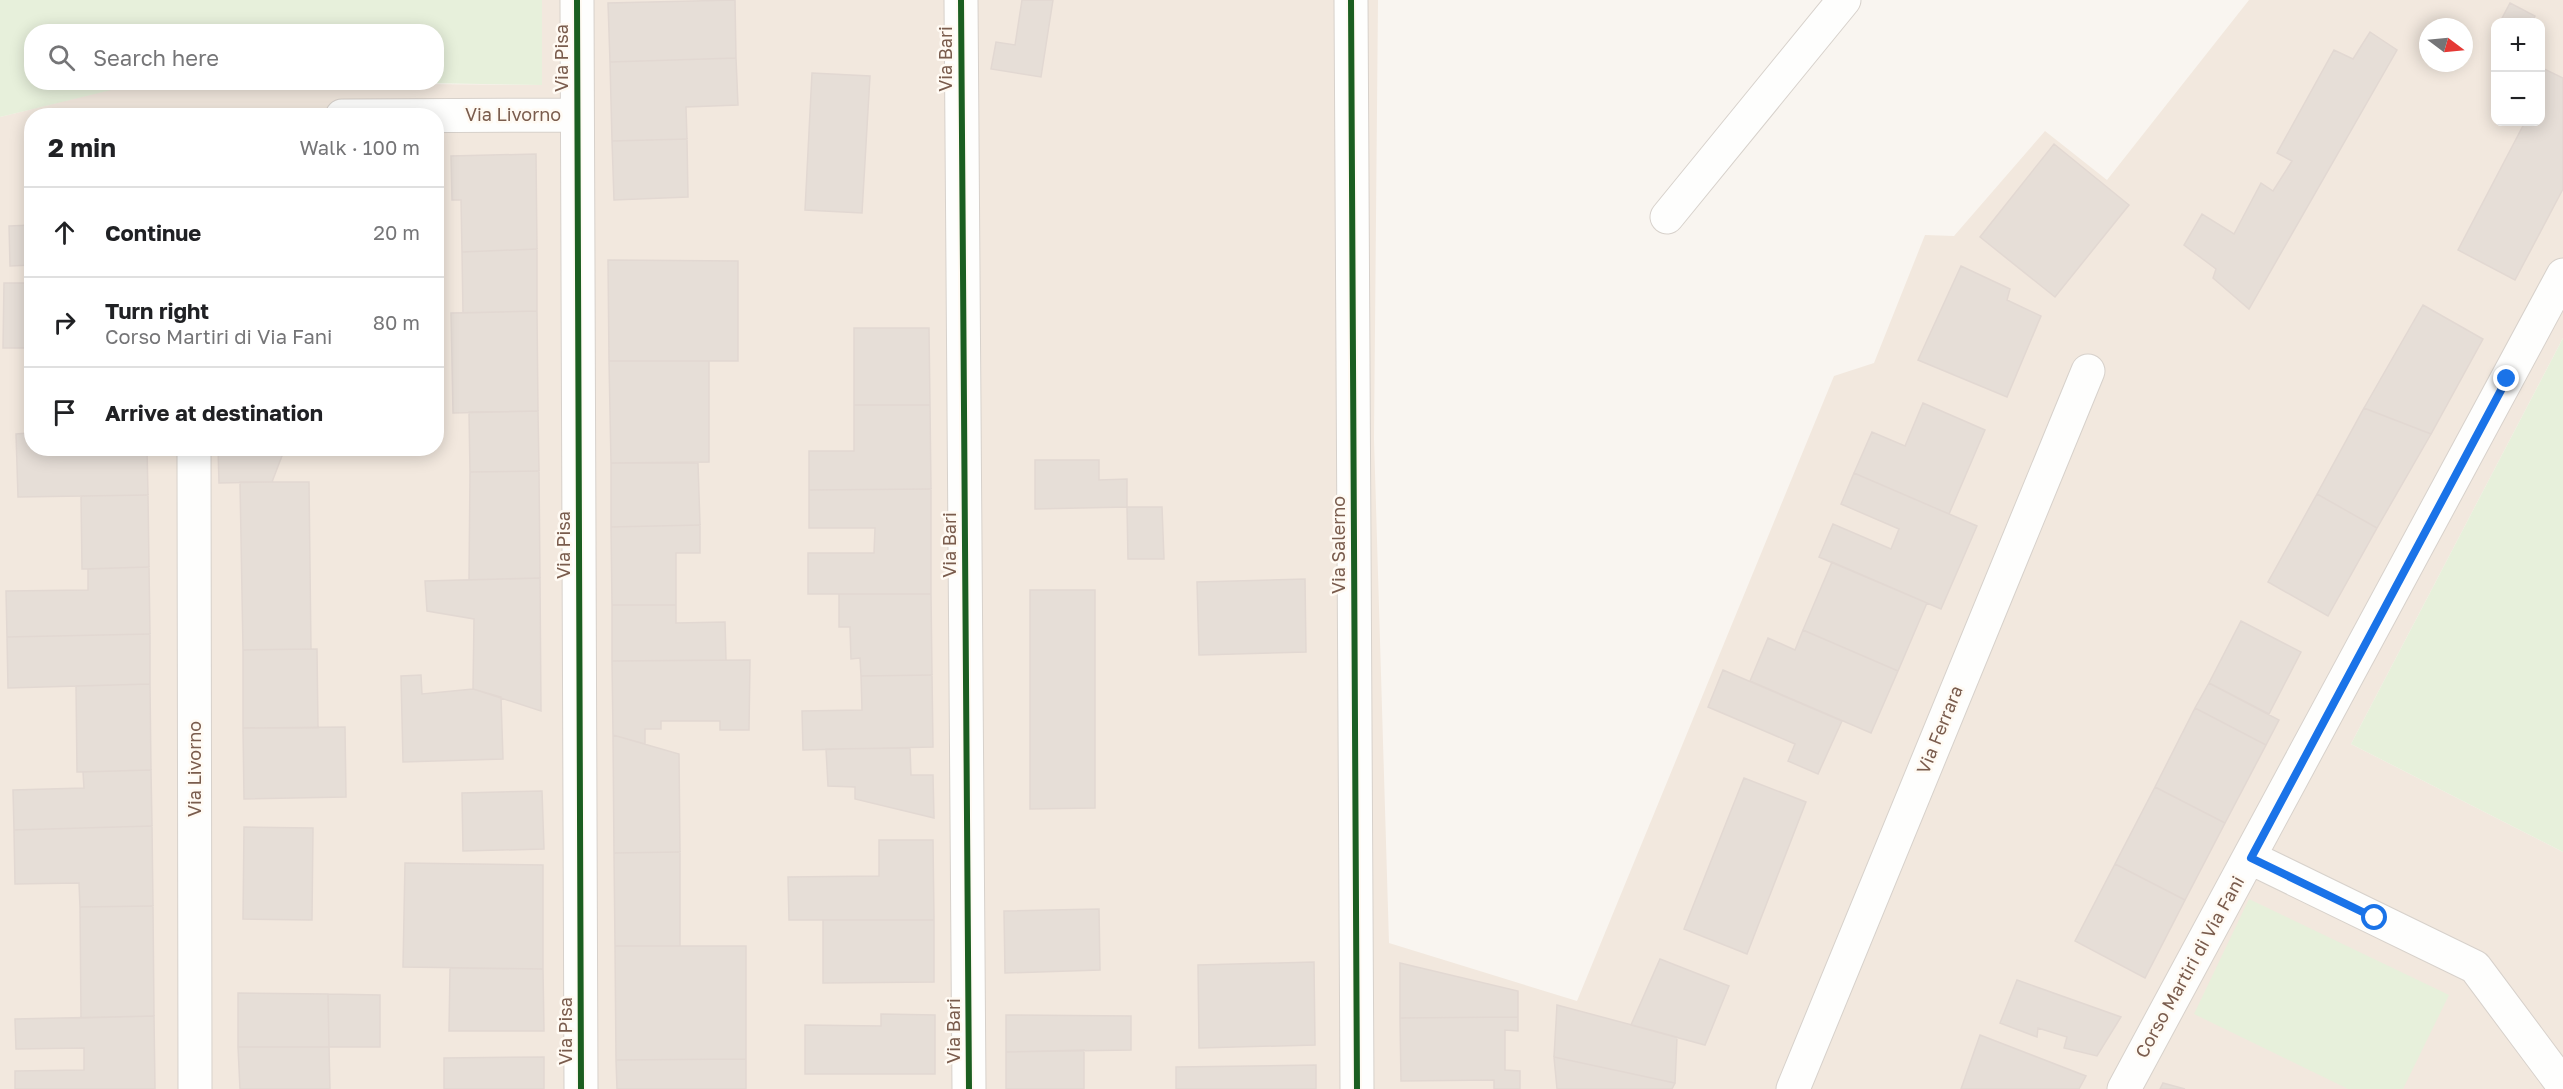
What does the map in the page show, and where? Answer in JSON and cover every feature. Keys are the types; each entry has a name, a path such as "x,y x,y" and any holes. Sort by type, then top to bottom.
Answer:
{"street":[{"name":"Via Pisa","path":"577,0 581,1089"},
{"name":"Via Bari","path":"961,0 969,1089"},
{"name":"Via Salerno","path":"1351,0 1357,1089"},
{"path":"1667,217 1844,0"},
{"name":"Via Livorno","path":"444,116 577,115"},
{"name":"Corso Martiri di Via Fani","path":"2124,1089 2251,858 2563,274"},
{"name":"Via Ferrara","path":"1793,1089 2088,371"},
{"name":"Via Livorno","path":"194,456 195,1089"},
{"path":"2251,858 2475,968 2563,1085"}],"shaded area":[{"path":"542,0 1378,0 1374,439 1389,943 1577,1001 1834,376 1874,363 1925,235 1954,236 2045,131 2107,180 2249,0 2563,0 2563,338 2351,744 2563,852 2563,1089 0,1089 0,117 24,111 24,456 444,456 444,108 36,108 108,90 444,90 444,84 542,85"}],"green space":[{"path":"0,0 542,0 542,85 444,83 444,24 24,24 24,90 111,90 37,108 24,108 24,111 0,117"},
{"path":"2563,338 2563,852 2351,744"},
{"path":"2249,899 2449,995 2403,1089 2348,1089 2194,1014"}],"building":[{"path":"735,0 736,58 610,62 608,3"},
{"path":"1022,0 1053,0 1041,77 991,69 996,42 1015,45"},
{"path":"2510,3 2535,16 2534,18 2502,18"},
{"path":"2370,32 2397,50 2249,309 2213,278 2216,269 2184,245 2202,214 2234,234 2261,183 2273,191 2292,161 2277,153 2334,50 2353,59"},
{"path":"736,58 738,105 686,107 687,139 612,141 610,62"},
{"path":"2545,69 2563,78 2563,189 2515,280 2458,250 2523,126 2545,126"},
{"path":"812,73 870,76 862,213 805,210"},
{"path":"687,139 688,197 614,200 612,141"},
{"path":"2054,144 2129,205 2055,297 1980,237"},
{"path":"536,154 537,249 462,252 461,200 452,200 451,156"},
{"path":"24,225 24,265 10,266 9,226"},
{"path":"537,249 537,311 463,313 462,252"},
{"path":"608,260 738,261 738,361 609,361"},
{"path":"1961,266 2010,289 2007,300 2041,316 2007,397 1918,360"},
{"path":"4,283 24,283 24,348 3,348"},
{"path":"2423,305 2483,339 2431,434 2364,408"},
{"path":"537,311 538,411 453,413 451,313"},
{"path":"854,328 929,328 930,405 854,405"},
{"path":"609,361 709,361 709,462 611,463"},
{"path":"1923,403 1985,430 1949,514 1854,473 1872,432 1905,446"},
{"path":"854,405 930,405 931,489 809,490 809,451 854,451"},
{"path":"2364,408 2431,434 2377,528 2317,494"},
{"path":"538,411 539,471 470,472 469,412"},
{"path":"16,434 24,434 24,456 147,456 148,495 18,497"},
{"path":"218,456 282,456 272,482 219,483"},
{"path":"1035,460 1099,460 1099,480 1127,479 1127,507 1035,509"},
{"path":"611,463 698,463 700,525 611,527"},
{"path":"539,471 540,578 469,580 470,472"},
{"path":"1854,473 1977,526 1941,609 1819,557 1833,524 1891,549 1899,529 1841,504"},
{"path":"240,482 309,482 311,649 243,650"},
{"path":"931,489 931,594 808,594 808,553 874,553 875,528 809,528 809,490"},
{"path":"2317,494 2377,528 2328,616 2268,582"},
{"path":"148,495 149,567 82,569 81,496"},
{"path":"1127,507 1162,507 1164,559 1128,559"},
{"path":"700,525 700,553 676,553 676,605 612,605 611,527"},
{"path":"1832,562 1927,603 1898,671 1803,630"},
{"path":"149,567 150,634 7,637 6,591 88,590 88,569"},
{"path":"540,578 541,711 473,689 474,619 427,611 425,581"},
{"path":"1305,579 1306,652 1199,655 1197,582"},
{"path":"1030,590 1095,590 1095,808 1030,809"},
{"path":"839,594 931,594 932,675 861,676 860,658 851,659 850,627 839,627"},
{"path":"612,605 676,605 676,623 725,622 726,660 612,661"},
{"path":"2241,621 2301,652 2269,714 2209,683"},
{"path":"1803,630 1898,671 1871,733 1750,681 1768,638 1795,650"},
{"path":"150,634 150,684 8,688 7,637"},
{"path":"317,649 318,728 243,728 243,650"},
{"path":"750,660 749,730 720,730 720,721 661,721 661,729 645,729 645,744 613,735 612,661"},
{"path":"1723,670 1842,721 1818,774 1788,761 1795,744 1708,707"},
{"path":"421,675 422,694 473,689 501,697 503,759 403,762 401,676"},
{"path":"932,675 933,747 803,750 802,711 862,710 861,676"},
{"path":"2209,683 2279,720 2266,745 2195,708"},
{"path":"150,684 151,770 77,772 76,686"},
{"path":"2195,708 2266,745 2225,823 2155,787"},
{"path":"345,727 346,797 244,799 243,728"},
{"path":"613,735 679,754 680,852 614,853"},
{"path":"910,748 911,775 933,775 934,818 855,799 855,787 828,786 826,749"},
{"path":"151,770 152,826 14,830 13,790 84,788 83,772"},
{"path":"1744,778 1806,802 1747,954 1684,929"},
{"path":"2155,787 2225,823 2185,900 2115,864"},
{"path":"542,791 544,849 463,851 462,793"},
{"path":"152,826 153,906 80,907 79,883 15,884 14,830"},
{"path":"244,827 313,828 312,920 243,919"},
{"path":"879,840 933,840 934,920 789,920 788,877 879,876"},
{"path":"680,852 680,946 615,946 614,853"},
{"path":"405,863 543,865 543,969 403,967"},
{"path":"2115,864 2185,900 2145,978 2075,941"},
{"path":"153,906 154,1016 81,1018 80,907"},
{"path":"1099,909 1100,970 1005,973 1004,911"},
{"path":"823,920 934,920 934,982 823,983"},
{"path":"615,946 746,946 746,1059 616,1060"},
{"path":"1660,959 1729,986 1705,1045 1631,1025"},
{"path":"1314,962 1315,1045 1199,1048 1198,965"},
{"path":"1400,963 1518,991 1518,1017 1400,1018"},
{"path":"450,968 543,969 544,1031 449,1031"},
{"path":"2017,980 2121,1017 2097,1056 2064,1048 2067,1037 2038,1028 2037,1037 2000,1023"},
{"path":"238,993 328,994 329,1047 238,1047"},
{"path":"328,994 380,995 380,1047 329,1047"},
{"path":"1557,1005 1677,1037 1675,1083 1554,1057"},
{"path":"881,1014 935,1015 935,1074 805,1074 805,1025 881,1026"},
{"path":"1006,1015 1131,1016 1131,1050 1006,1052"},
{"path":"154,1016 155,1089 15,1089 15,1071 84,1070 84,1048 16,1049 15,1019"},
{"path":"1518,1017 1518,1031 1505,1030 1505,1070 1520,1071 1520,1089 1494,1089 1494,1080 1401,1081 1400,1018"},
{"path":"1980,1035 2086,1076 2079,1089 1961,1089"},
{"path":"238,1047 329,1047 330,1089 240,1089"},
{"path":"1084,1050 1084,1089 1006,1089 1006,1052"},
{"path":"544,1057 544,1089 444,1089 444,1058"},
{"path":"1554,1057 1675,1083 1672,1089 1557,1089"},
{"path":"746,1059 746,1089 617,1089 616,1060"},
{"path":"1316,1065 1316,1089 1176,1089 1176,1067"},
{"path":"2163,1083 2185,1089 2160,1089"}],"cycle path":[{"path":"577,0 581,1089"},
{"path":"961,0 969,1089"},
{"path":"1351,0 1357,1089"}],"route":[{"path":"2375,918 2251,858 2507,379"}]}
